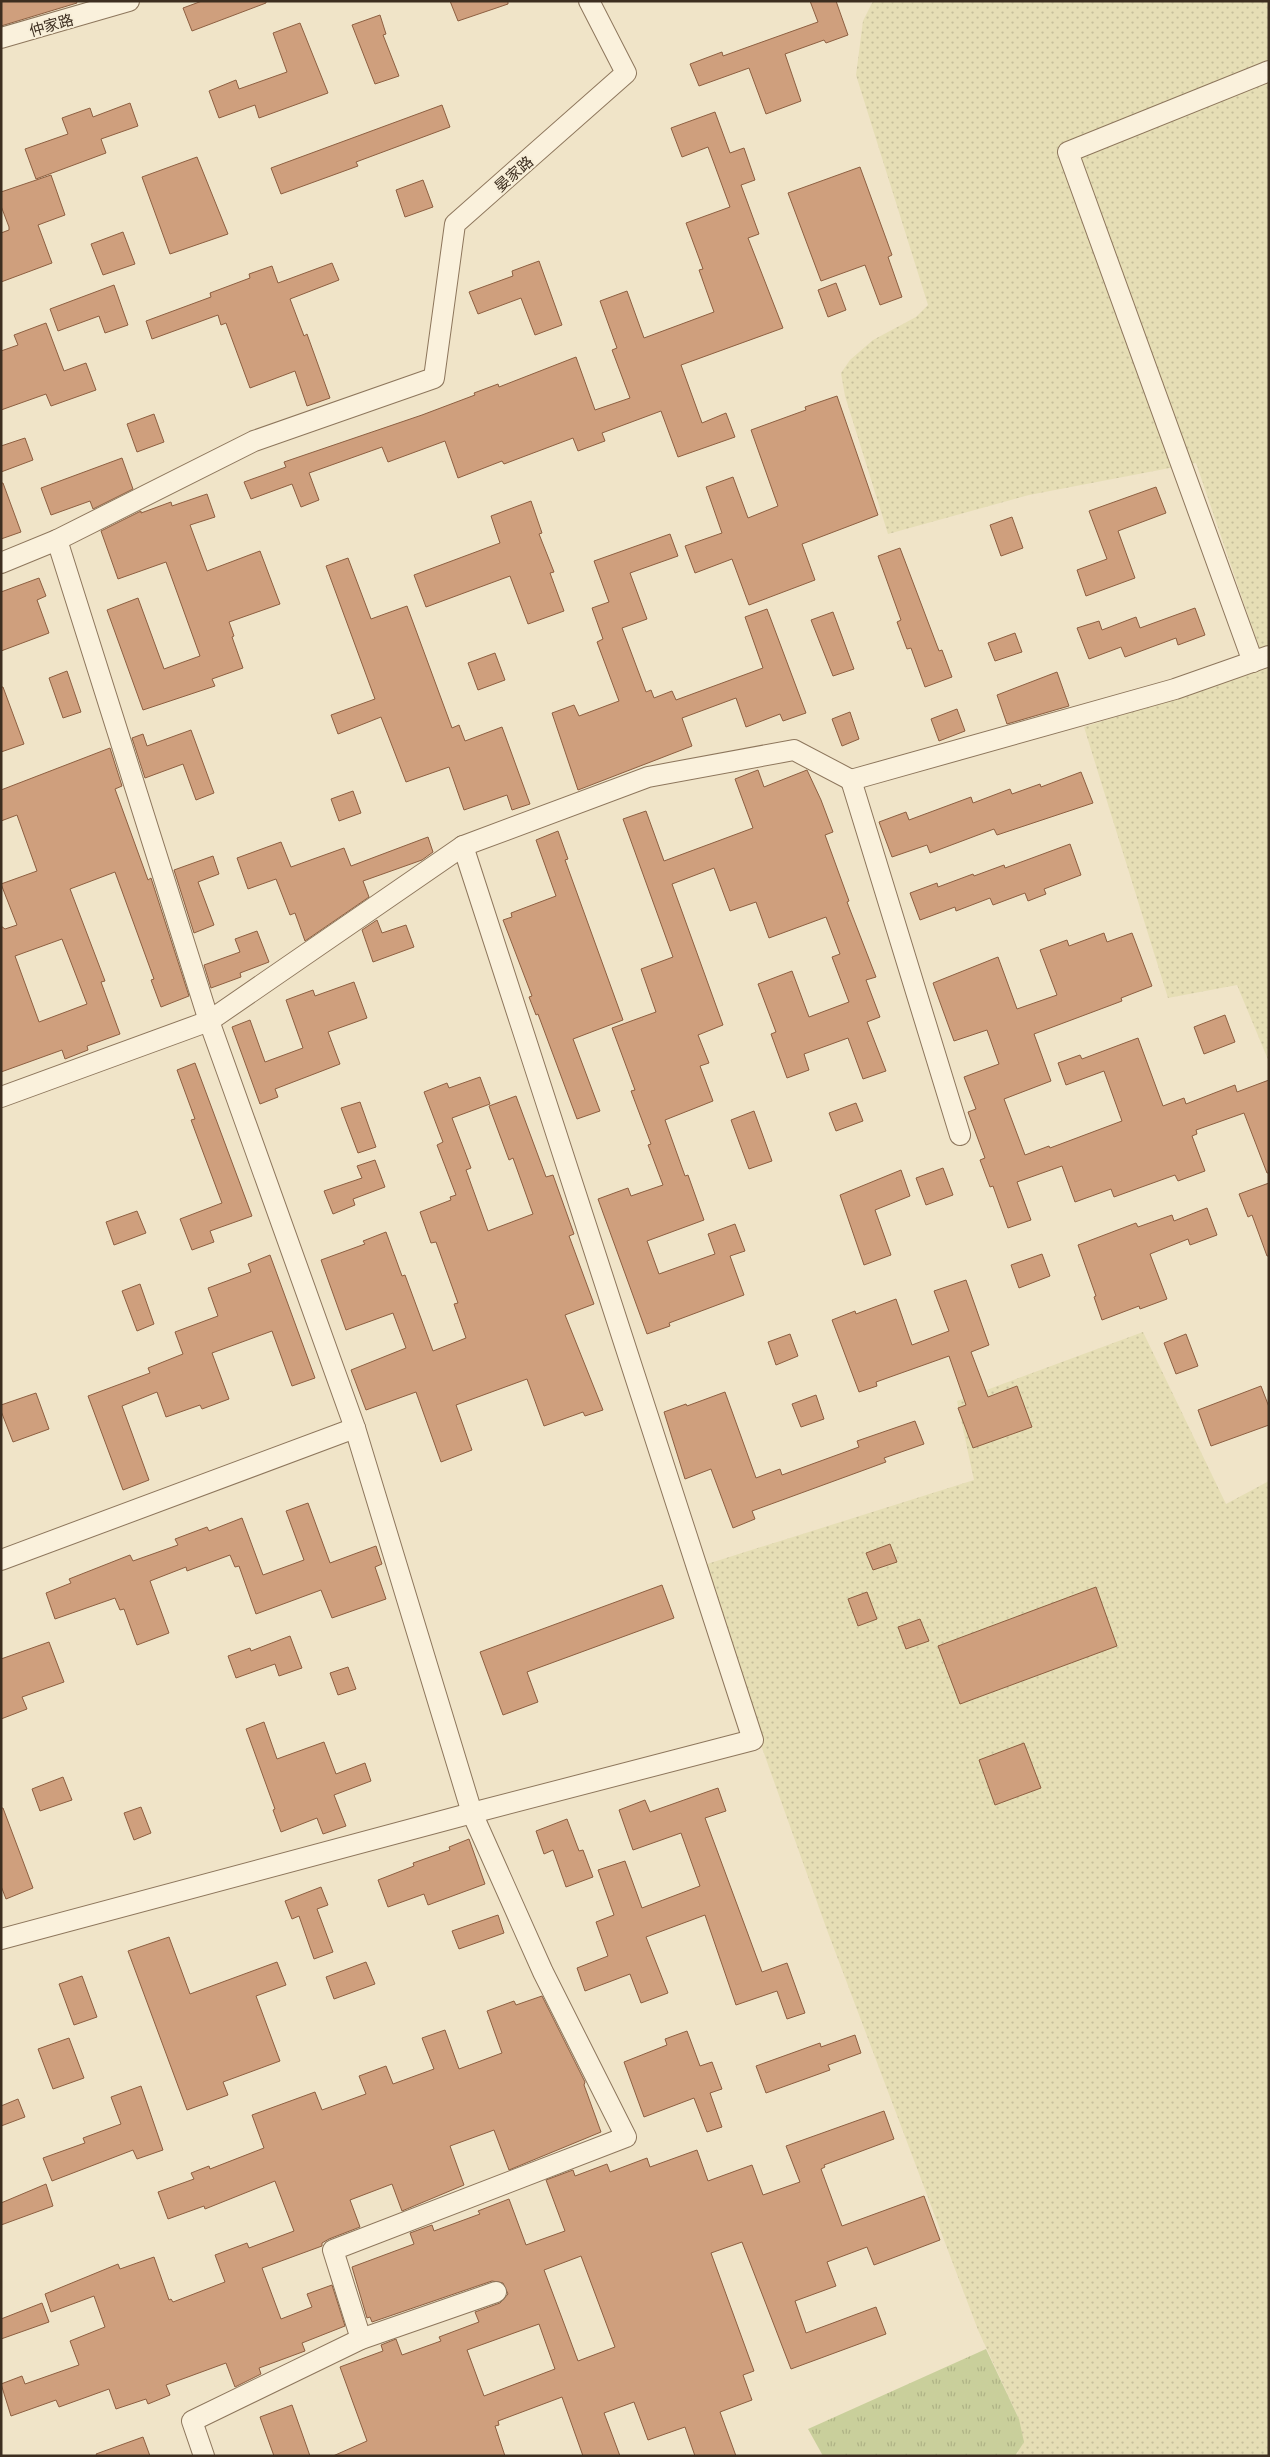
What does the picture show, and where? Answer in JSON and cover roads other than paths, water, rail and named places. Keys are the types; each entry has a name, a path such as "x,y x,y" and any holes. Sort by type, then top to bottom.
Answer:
{"street":[{"name":"仲家路","path":"1,38 129,1"},
{"name":"晏家路","path":"57,540 254,441 434,378 456,224 626,73 589,1"},
{"path":"1,1096 209,1021 463,846 648,778 794,750 851,780 1175,689 1261,659 1068,152 1269,71"},
{"path":"1,563 57,540 209,1021 355,1428 472,1813 543,1972 626,2137 333,2250 361,2339"},
{"path":"851,780 960,1136"},
{"path":"1,1940 472,1813 753,1740 463,846"},
{"path":"1,1560 355,1428"},
{"path":"204,2456 192,2421 361,2339 496,2292"}]}
